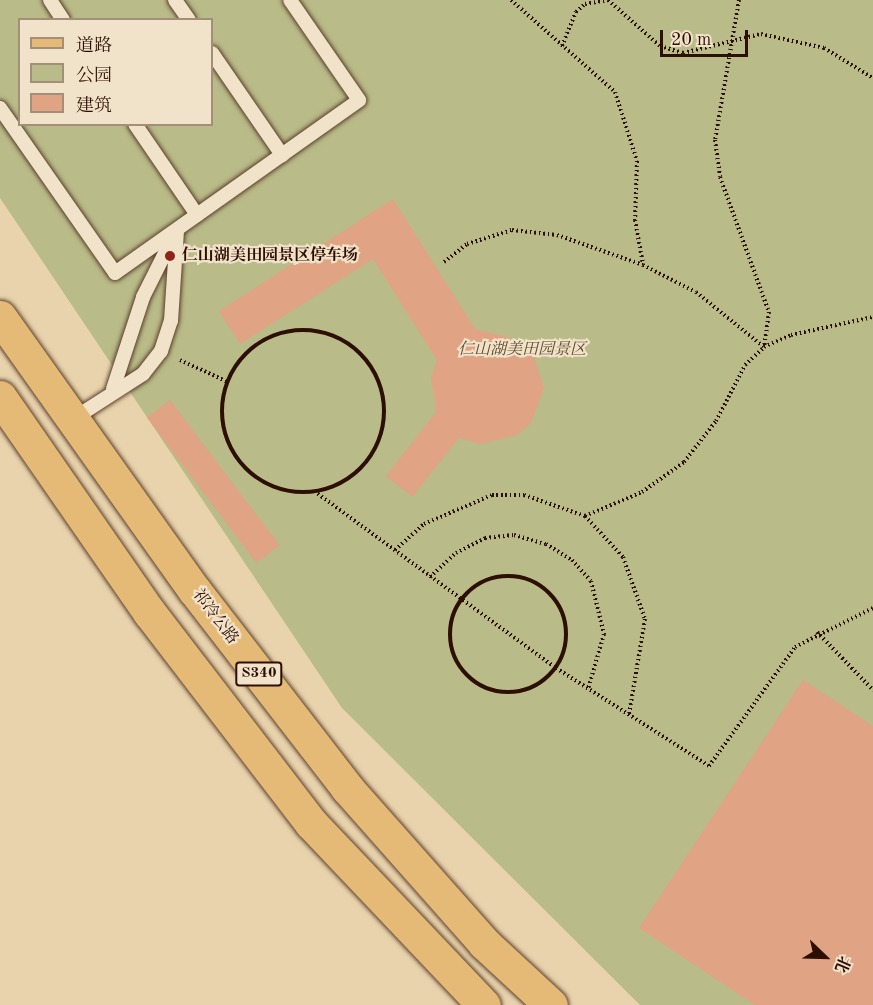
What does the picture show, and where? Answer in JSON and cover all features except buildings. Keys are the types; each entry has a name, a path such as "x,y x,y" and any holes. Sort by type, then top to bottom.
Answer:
{"main road":[{"name":"祁冷公路","path":"0,316 73,419 347,788 484,943 551,1005"},
{"name":"S340","path":"0,397 149,612 311,823 484,1005"}],"lane":[{"path":"50,0 62,18"},
{"path":"175,0 188,18"},
{"path":"0,108 115,273 359,100 290,0"},
{"path":"213,54 282,155"},
{"path":"136,126 197,215"},
{"path":"73,419 113,389 143,374 160,351 171,321 177,230"},
{"path":"113,389 143,297 177,230"}],"path":[{"path":"511,0 615,92 630,129 637,161 635,220 643,265"},
{"path":"562,46 576,12 595,0 617,5 660,46 683,53 761,34 795,39 824,48 873,78"},
{"path":"739,0 715,140 720,177 769,312 764,347"},
{"path":"444,262 467,244 512,230 557,235 643,265 696,292 764,347"},
{"path":"585,516 642,492 684,462 716,421 745,365 764,347 791,335 873,317"},
{"path":"298,329 323,331 367,360 383,400 381,435 368,459 348,479 314,491 269,485 246,469 230,447 222,420 228,382 249,349 272,335 298,329"},
{"path":"160,351 228,382"},
{"path":"314,491 556,669 710,766 770,676 817,632 873,608"},
{"path":"395,550 424,524 492,495 524,495 585,516 623,557 645,618 629,715"},
{"path":"430,576 456,553 484,538 514,535 546,544 572,560 591,581 600,605 604,634 588,689"},
{"path":"501,575 538,583 553,596 565,622 564,651 556,669 533,686 505,693 470,679 451,646 450,627 462,600 483,581 501,575"},
{"path":"817,632 873,690"}],"green space":[{"name":"仁山湖美田园景区","path":"0,0 873,0 873,1005 640,1005 342,708 0,198"}],"place":[{"name":"仁山湖美田园景区停车场","path":"170,256"}]}
